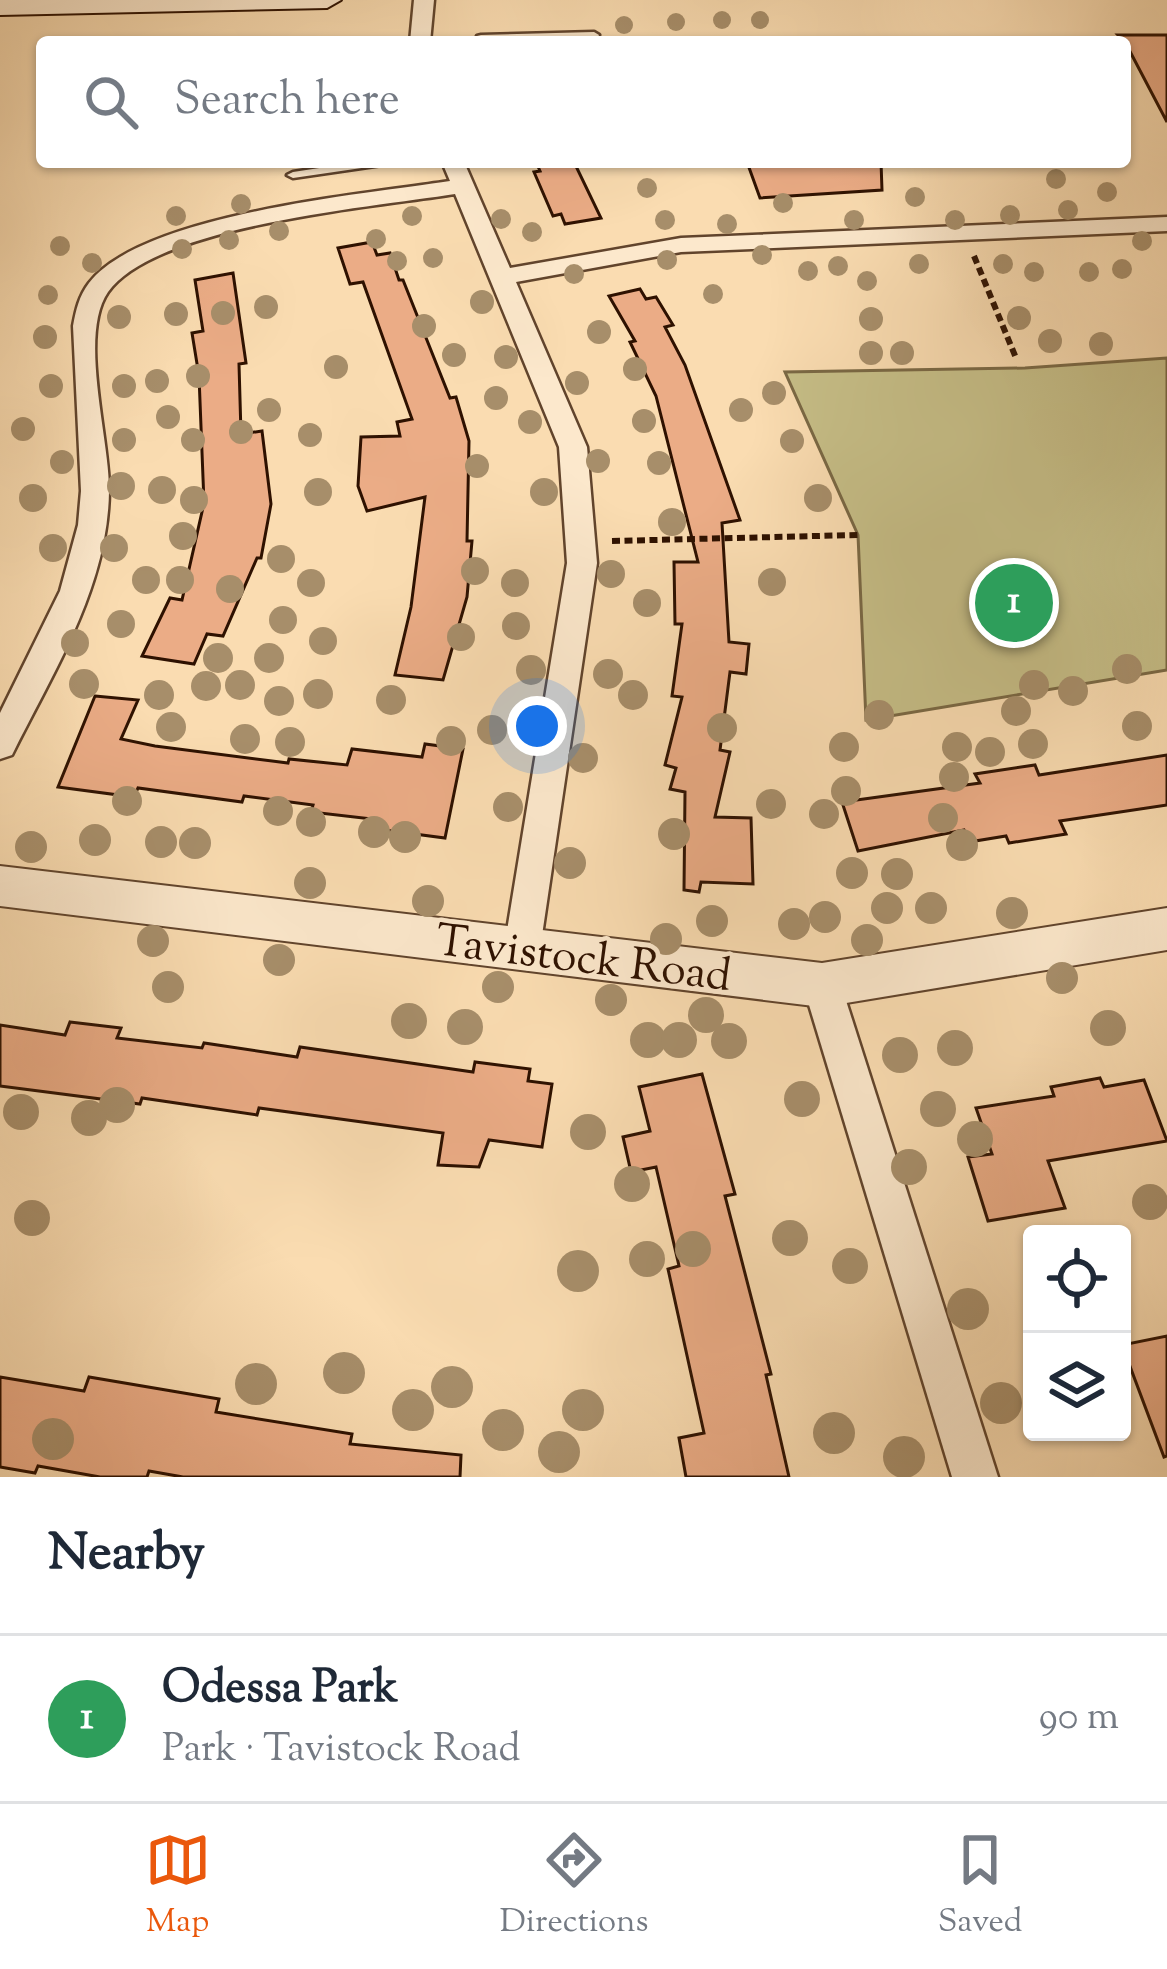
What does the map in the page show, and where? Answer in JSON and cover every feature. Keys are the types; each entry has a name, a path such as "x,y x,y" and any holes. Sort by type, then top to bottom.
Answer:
{"main road":[{"path":"0,7 326,0"}],"street":[{"path":"421,36 424,0"},
{"path":"0,745 83,579 95,493 85,320 97,287 136,254 188,234 459,174 573,447 581,542 582,563 522,949"},
{"path":"502,277 681,245 1167,224"},
{"name":"Tavistock Road","path":"0,886 822,985 1167,929"},
{"path":"822,985 975,1477"}],"lane":[{"path":"557,36 594,35"},
{"path":"293,175 341,168"}],"path":[{"path":"964,233 1016,358"},
{"path":"581,542 858,535"}],"shaded area":[{"path":"1167,358 1167,670 866,720 858,535 785,372 1025,368"}],"building":[{"path":"1167,35 1167,122 1131,53 1131,36 1119,36"},
{"path":"577,168 601,218 565,224 561,214 553,216 534,172"},
{"path":"749,168 881,168 882,190 760,198"},
{"path":"372,242 377,255 390,253 450,398 456,397 469,441 467,541 472,541 467,597 443,680 395,675 411,607 425,497 367,511 358,486 361,437 400,436 397,422 412,419 363,282 350,284 338,248"},
{"path":"233,273 246,363 239,364 241,434 262,431 271,504 261,558 223,636 207,634 194,664 142,656 170,598 182,600 204,503 199,376 192,333 203,331 195,280"},
{"path":"640,289 646,299 656,297 673,325 665,327 685,365 740,520 722,523 729,642 749,644 746,674 730,672 720,750 730,752 715,817 751,818 753,884 701,882 699,892 684,890 685,792 670,789 676,768 665,765 682,697 672,696 682,624 675,624 674,562 698,562 656,396 630,342 635,341 609,296"},
{"path":"95,696 138,700 121,739 155,746 288,763 289,759 347,765 352,749 422,757 425,744 463,749 445,838 369,828 372,819 311,812 313,805 244,796 242,802 138,788 134,797 58,787"},
{"path":"1167,755 1167,805 1060,821 1066,834 1009,843 1006,836 969,842 964,830 858,851 842,802 980,783 975,774 1035,765 1039,775"},
{"path":"70,1022 121,1028 117,1038 202,1048 204,1043 297,1057 300,1047 473,1072 475,1062 530,1069 528,1081 552,1084 542,1147 489,1140 479,1167 438,1165 443,1133 259,1108 257,1115 142,1098 140,1104 0,1086 0,1025 65,1035"},
{"path":"702,1074 735,1194 725,1196 771,1374 766,1375 789,1477 686,1477 679,1438 704,1433 668,1269 679,1266 656,1167 631,1172 623,1137 650,1131 639,1087"},
{"path":"1100,1078 1104,1087 1144,1080 1167,1141 1048,1161 1065,1208 988,1221 968,1157 992,1154 976,1108 1054,1096 1051,1087"},
{"path":"1167,1336 1164,1457 1131,1369 1131,1343"},
{"path":"0,1377 84,1391 89,1377 219,1399 216,1412 352,1434 350,1444 461,1455 460,1477 183,1477 149,1471 147,1477 100,1477 38,1466 35,1473 0,1467"}],"place":[{"name":"Odessa Park","path":"1014,603"}]}
